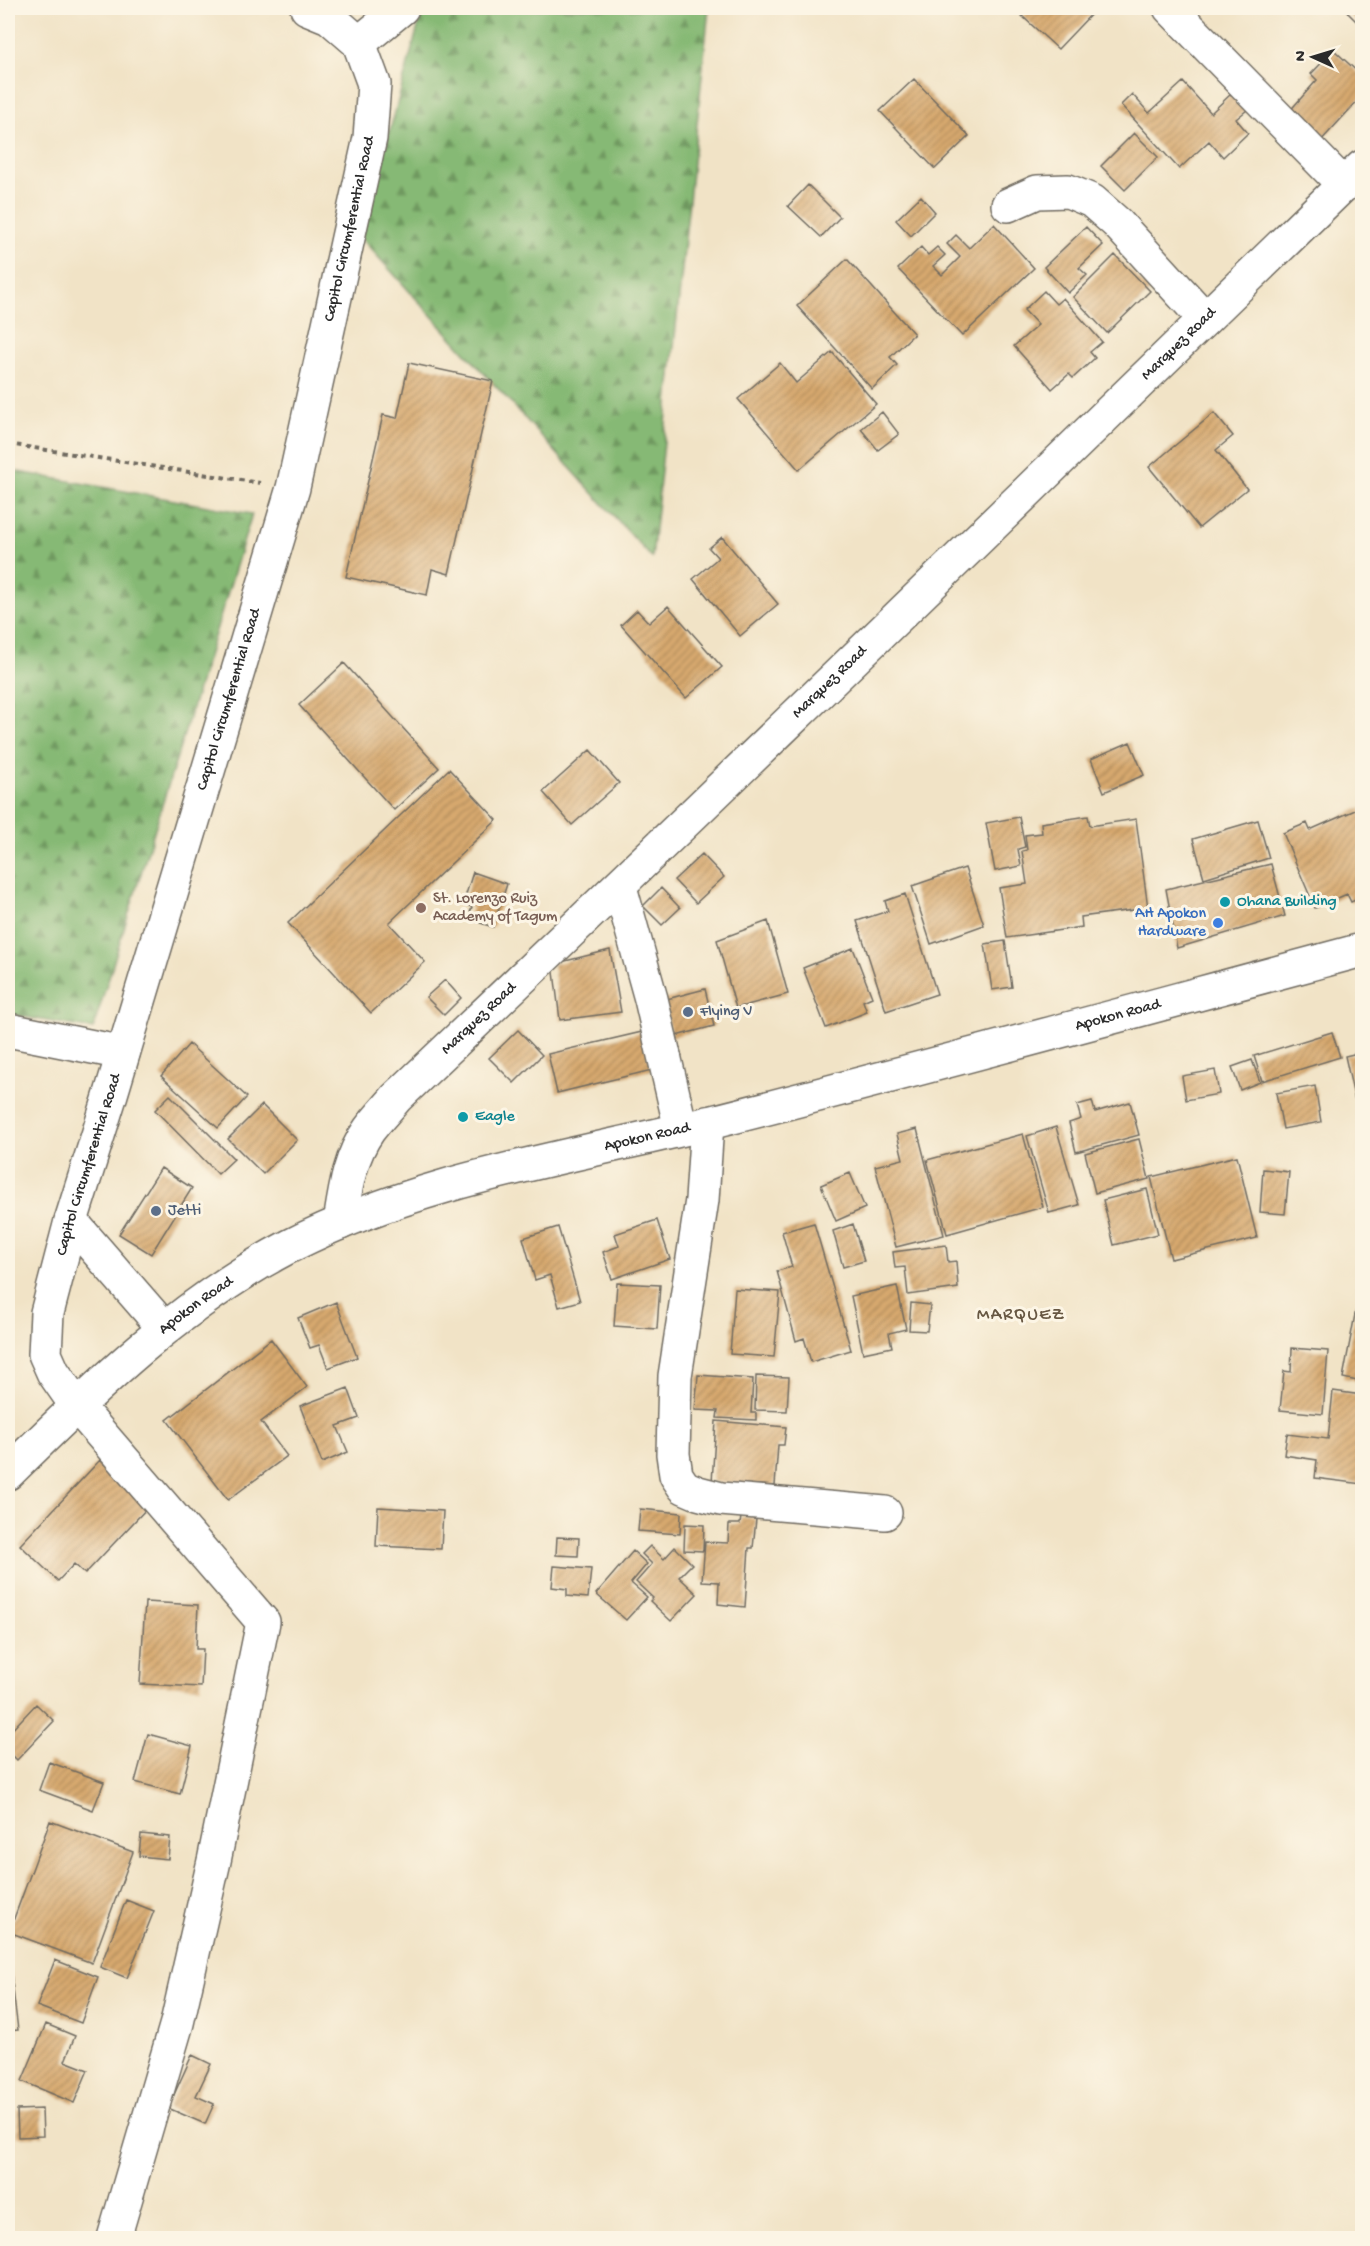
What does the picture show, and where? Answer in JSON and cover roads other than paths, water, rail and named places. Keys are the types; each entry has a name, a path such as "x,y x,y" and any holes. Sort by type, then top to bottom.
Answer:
{"main road":[{"name":"Capitol Circumferential Road","path":"114,2238 177,2023 263,1622 76,1405 52,1372 45,1354 47,1312 71,1221 293,488 370,138 374,84 359,43 329,17 307,8"},
{"path":"359,43 402,8"},
{"path":"1170,8 1353,176"},
{"name":"Marquez Road","path":"340,1223 345,1186 355,1156 368,1131 396,1098 620,887 739,769 1353,176"},
{"path":"1008,204 1037,192 1068,191 1092,201 1117,223 1205,319"},
{"path":"620,887 651,999 694,1126 701,1210 675,1376 673,1454 676,1475 684,1487 721,1499 885,1513"},
{"name":"Apokon Road","path":"8,1473 76,1405 164,1328 204,1299 246,1271 292,1245 396,1201 450,1185 694,1126 1362,950"},
{"path":"8,1030 123,1053"},
{"path":"71,1221 164,1328"}],"place":[{"name":"Ohana Building","path":"1225,902"},
{"name":"St. Lorenzo Ruiz Academy of Tagum","path":"421,908"},
{"name":"AH Apokon Hardware","path":"1218,923"},
{"name":"Flying V","path":"688,1012"},
{"name":"Eagle","path":"463,1117"},
{"name":"Jetti","path":"156,1211"}],"district":[{"name":"MARQUEZ","path":"1021,1315"}]}
